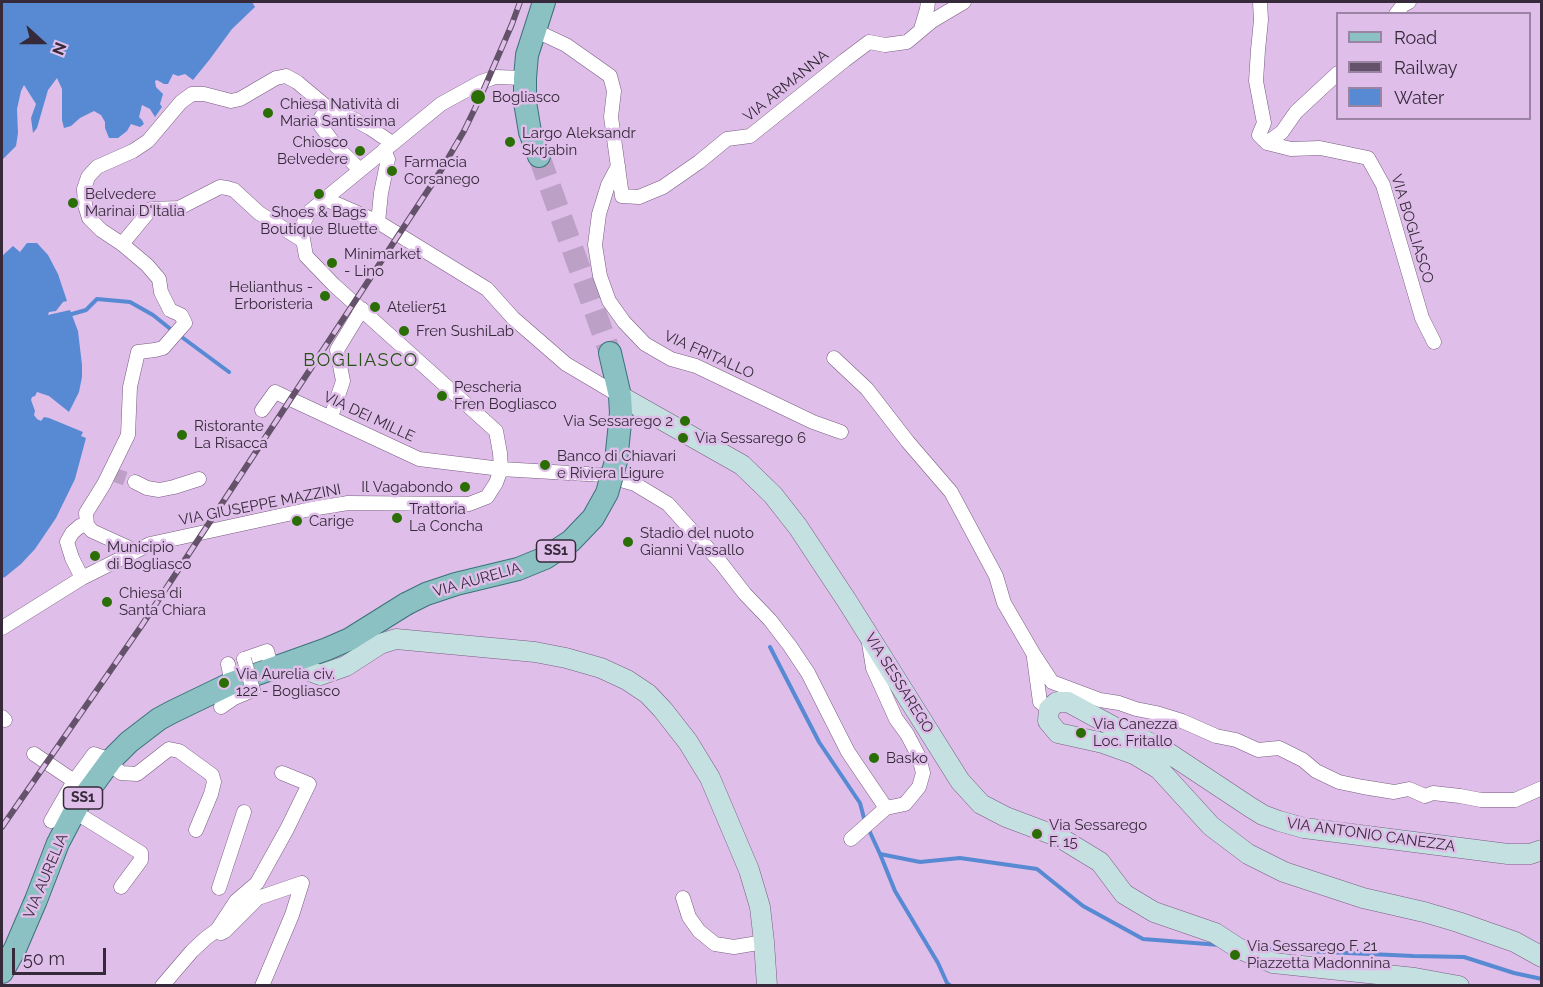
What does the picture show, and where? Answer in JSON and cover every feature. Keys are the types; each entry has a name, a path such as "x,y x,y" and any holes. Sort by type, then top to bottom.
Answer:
{"main road":[{"path":"539,156 530,132 525,102 525,78 527,55 544,2"},
{"name":"VIA AURELIA","path":"2,972 15,949 58,843 75,812 110,761 129,742 159,719 238,679 272,669 351,639 406,603 428,593 518,569 545,558 571,541 593,518 607,494 616,461 620,405 610,353"}],"street":[{"path":"921,29 928,2"},
{"name":"VIA ARMANNA","path":"534,30 566,45 610,76 615,91 611,117 622,196 639,197 663,187 727,139 750,136 869,42 885,45 907,42 932,21 964,2"},
{"path":"1260,2 1261,20 1256,81 1264,123 1259,135 1267,143 1282,132 1296,112 1336,75"},
{"path":"1398,12 1409,2"},
{"path":"136,551 92,531 87,525 86,513 111,474 128,435 130,387 138,352 163,348 185,323 181,315 170,310 161,292 159,279 147,265 89,218 85,206 84,189 88,177 97,167 133,151 148,141 181,102 192,94 204,94 231,101 240,99 276,78 286,76 297,82 328,108 362,123 388,147 378,222"},
{"path":"501,469 496,431 334,285 306,256 301,228 309,212 441,104 495,77 525,78"},
{"path":"328,108 318,122 334,145 360,170"},
{"name":"VIA BOGLIASCO","path":"1267,143 1291,149 1320,148 1368,158 1383,185 1422,318 1434,342"},
{"name":"VIA FRITALLO","path":"618,166 608,184 599,214 595,245 600,276 609,301 624,322 645,344 671,359 696,366 813,422 841,432"},
{"path":"122,244 151,209 179,208 220,187 234,190 260,213 302,240"},
{"path":"325,199 378,222 487,289 513,318 566,364 620,405"},
{"path":"331,417 343,381 337,350 362,309"},
{"path":"834,358 867,389 951,492 996,576 1004,603 1052,682 1100,700 1119,703 1136,710 1182,721 1216,736 1236,740 1258,750 1279,748 1303,760 1316,771 1340,782 1394,792 1409,789 1425,796 1433,793 1481,800 1515,800 1542,788"},
{"name":"VIA DEI MILLE","path":"262,410 274,386 331,417 418,459 501,469 604,475 636,484 668,504 721,562 790,646 808,674 848,752 886,808"},
{"name":"VIA SESSAREGO","path":"620,405 742,465 773,495 798,527 960,781 981,804 1006,817 1059,837 1100,862 1124,894 1154,912 1215,933 1238,948 1274,963 1416,978 1459,986"},
{"name":"VIA GIUSEPPE MAZZINI","path":"2,628 82,578 150,544 311,508 348,503 469,504 487,497 501,469"},
{"path":"135,482 147,488 159,490 199,478"},
{"path":"82,578 67,542 80,526 87,525"},
{"path":"855,835 886,808 905,804 919,787 923,773 919,757 888,704 873,668 868,635"},
{"path":"300,659 307,670 320,675 346,666 380,644 396,639 535,652 601,668 627,680 648,694 688,742 710,778 749,870 760,908 767,986"},
{"path":"221,707 234,698 244,659 267,651 272,669"},
{"path":"1033,653 1040,702 1049,709 1048,721 1058,733 1103,743 1134,754 1159,770 1211,826 1248,854 1284,872 1363,898 1458,921 1515,942 1542,957"},
{"name":"VIA ANTONIO CANEZZA","path":"1049,709 1057,702 1068,702 1114,727 1161,748 1250,807 1279,821 1304,828 1508,854 1530,854 1542,850"},
{"path":"51,821 74,781 94,754 110,761 122,773 137,774 169,749 179,751 212,776 214,782 196,830"},
{"path":"34,754 74,781"},
{"path":"162,986 192,951 215,932 236,901 257,883 309,784 282,773"},
{"path":"75,812 141,853 141,860 121,888"},
{"path":"219,888 244,812"},
{"path":"215,932 225,931 258,898 302,884 292,915 262,986"},
{"path":"683,898 690,917 699,931 715,944 734,947 764,942"}],"water":[{"path":"2,2 252,2 255,7 232,29 193,80 185,74 178,76 173,74 168,84 155,81 156,87 163,94 160,104 162,107 155,117 150,109 142,105 139,117 144,124 140,127 131,124 127,131 118,138 109,138 105,122 101,115 94,111 64,128 62,89 57,78 48,90 37,128 33,133 31,118 36,104 24,85 17,109 16,146 2,160"},
{"path":"27,243 37,243 48,255 58,274 67,301 63,302 56,311 49,312 48,315 70,310 78,331 82,365 79,392 69,412 49,396 37,392 31,400 34,415 41,421 44,417 49,418 83,432 81,436 86,438 75,479 56,518 35,549 21,564 2,578 2,256 13,246 20,252"}],"waterway":[{"path":"72,314 86,310 97,299 130,302 153,315 173,331"},
{"path":"179,335 229,372"},
{"path":"770,647 819,742 860,803 865,822"},
{"path":"868,828 880,854 920,862 960,858 1037,869 1083,906 1143,939 1220,945"},
{"path":"880,854 895,891 938,963 947,983 951,986"},
{"path":"1261,949 1464,957 1514,973 1542,979"}],"tunnel":[{"path":"539,156 610,353"},
{"path":"112,474 135,482"}],"railway":[{"path":"2,827 142,625 440,172 480,98 520,2"}],"place":[{"name":"Bogliasco","path":"478,97"},
{"name":"Chiesa Natività di Maria Santissima","path":"268,113"},
{"name":"Largo Aleksandr Skrjabin","path":"510,142"},
{"name":"Chiosco Belvedere","path":"360,151"},
{"name":"Farmacia Corsanego","path":"392,171"},
{"name":"Shoes & Bags Boutique Bluette","path":"319,194"},
{"name":"Belvedere Marinai D'Italia","path":"73,203"},
{"name":"Minimarket - Lino","path":"332,263"},
{"name":"Helianthus - Erboristeria","path":"325,296"},
{"name":"Atelier51","path":"375,307"},
{"name":"Fren SushiLab","path":"404,331"},
{"name":"Pescheria Fren Bogliasco","path":"442,396"},
{"name":"Via Sessarego 2","path":"685,421"},
{"name":"Ristorante La Risacca","path":"182,435"},
{"name":"Via Sessarego 6","path":"683,438"},
{"name":"Banco di Chiavari e Riviera Ligure","path":"545,465"},
{"name":"Il Vagabondo","path":"465,487"},
{"name":"Trattoria La Concha","path":"397,518"},
{"name":"Carige","path":"297,521"},
{"name":"Stadio del nuoto Gianni Vassallo","path":"628,542"},
{"name":"Municipio di Bogliasco","path":"95,556"},
{"name":"Chiesa di Santa Chiara","path":"107,602"},
{"name":"Via Aurelia civ. 122 - Bogliasco","path":"224,683"},
{"name":"Via Canezza Loc. Fritallo","path":"1081,733"},
{"name":"Basko","path":"874,758"},
{"name":"Via Sessarego F. 15","path":"1037,834"},
{"name":"Via Sessarego F. 21 Piazzetta Madonnina","path":"1235,955"}],"district":[{"name":"BOGLIASCO","path":"361,361"}]}
